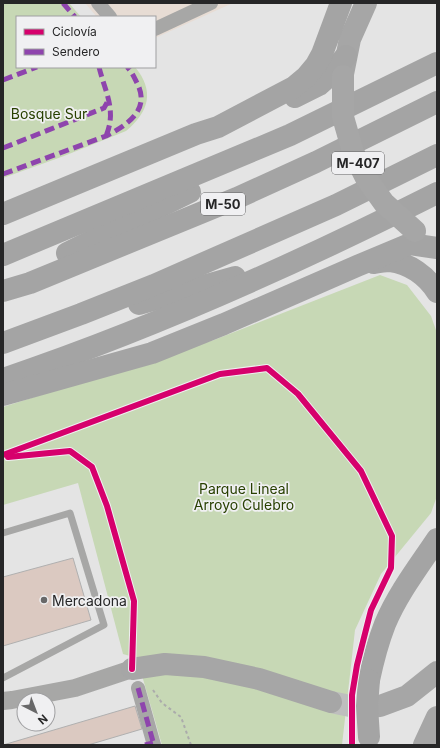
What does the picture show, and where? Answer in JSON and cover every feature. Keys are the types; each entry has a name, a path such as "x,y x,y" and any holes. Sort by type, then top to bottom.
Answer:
{"highway":[{"path":"218,127 294,87 306,77 316,65 322,54 341,3"},
{"name":"M-407","path":"366,3 353,31 344,66 343,117 353,152 366,178 384,203 415,231 437,244"},
{"path":"3,255 290,135 437,63"},
{"path":"3,214 196,134 273,106 313,88 344,66"},
{"name":"M-50","path":"3,292 30,283 237,198 316,162 437,102"},
{"path":"3,281 81,246 216,179 290,135"},
{"path":"3,343 154,285 336,205 437,155"},
{"path":"3,379 55,361 207,302 361,231 437,193"},
{"path":"81,314 106,313 243,275 361,231"},
{"path":"3,395 152,353 224,324 410,244 437,248"},
{"path":"357,266 388,261 399,263 411,267 424,277 437,292"},
{"path":"369,741 367,706 369,680 375,653 385,624 398,599 437,539"},
{"path":"135,678 165,664 204,667 259,679 331,702"},
{"path":"380,706 407,696 437,672"},
{"path":"424,745 437,718"}],"street":[{"path":"98,3 109,16"},
{"path":"156,29 211,3"},
{"path":"3,701 135,678 151,744"}],"lane":[{"path":"3,533 70,513 104,625 3,678"}],"path":[{"path":"135,678 149,685 162,702 181,717 191,745"}],"shaded area":[{"path":"85,3 233,3 156,38 156,16 96,16"}],"green space":[{"name":"Bosque Sur","path":"3,3 69,3 80,16 16,16 16,68 136,68 145,84 147,93 147,101 144,109 134,124 126,131 64,156 3,178"},
{"name":"Parque Lineal Arroyo Culebro","path":"380,275 407,285 431,316 437,333 437,496 431,513 381,574 355,630 342,745 162,745 137,658 123,654 78,483 3,505 3,407 214,340"}],"building":[{"name":"Mercadona","path":"73,558 91,620 3,646 3,577"},
{"path":"135,706 142,729 88,745 3,745 47,732 56,732 56,729"}],"tunnel":[{"path":"331,702 359,708 380,706"}],"marked path":[{"path":"63,3 74,16"},
{"path":"3,80 34,68"},
{"path":"99,68 110,109 109,127 106,136"},
{"path":"3,174 106,136 129,122 139,109 141,93 132,73 128,68"},
{"path":"3,148 104,108 109,99"},
{"path":"138,688 154,745"},
{"path":"145,745 153,743"}],"cycle path":[{"path":"3,455 220,374 267,368 298,394 361,471 392,536 391,568 371,610 357,665 352,695 352,745"},
{"path":"8,457 70,451 92,467 107,506 134,601 132,669"}],"place":[{"name":"Mercadona","path":"44,600"}]}
